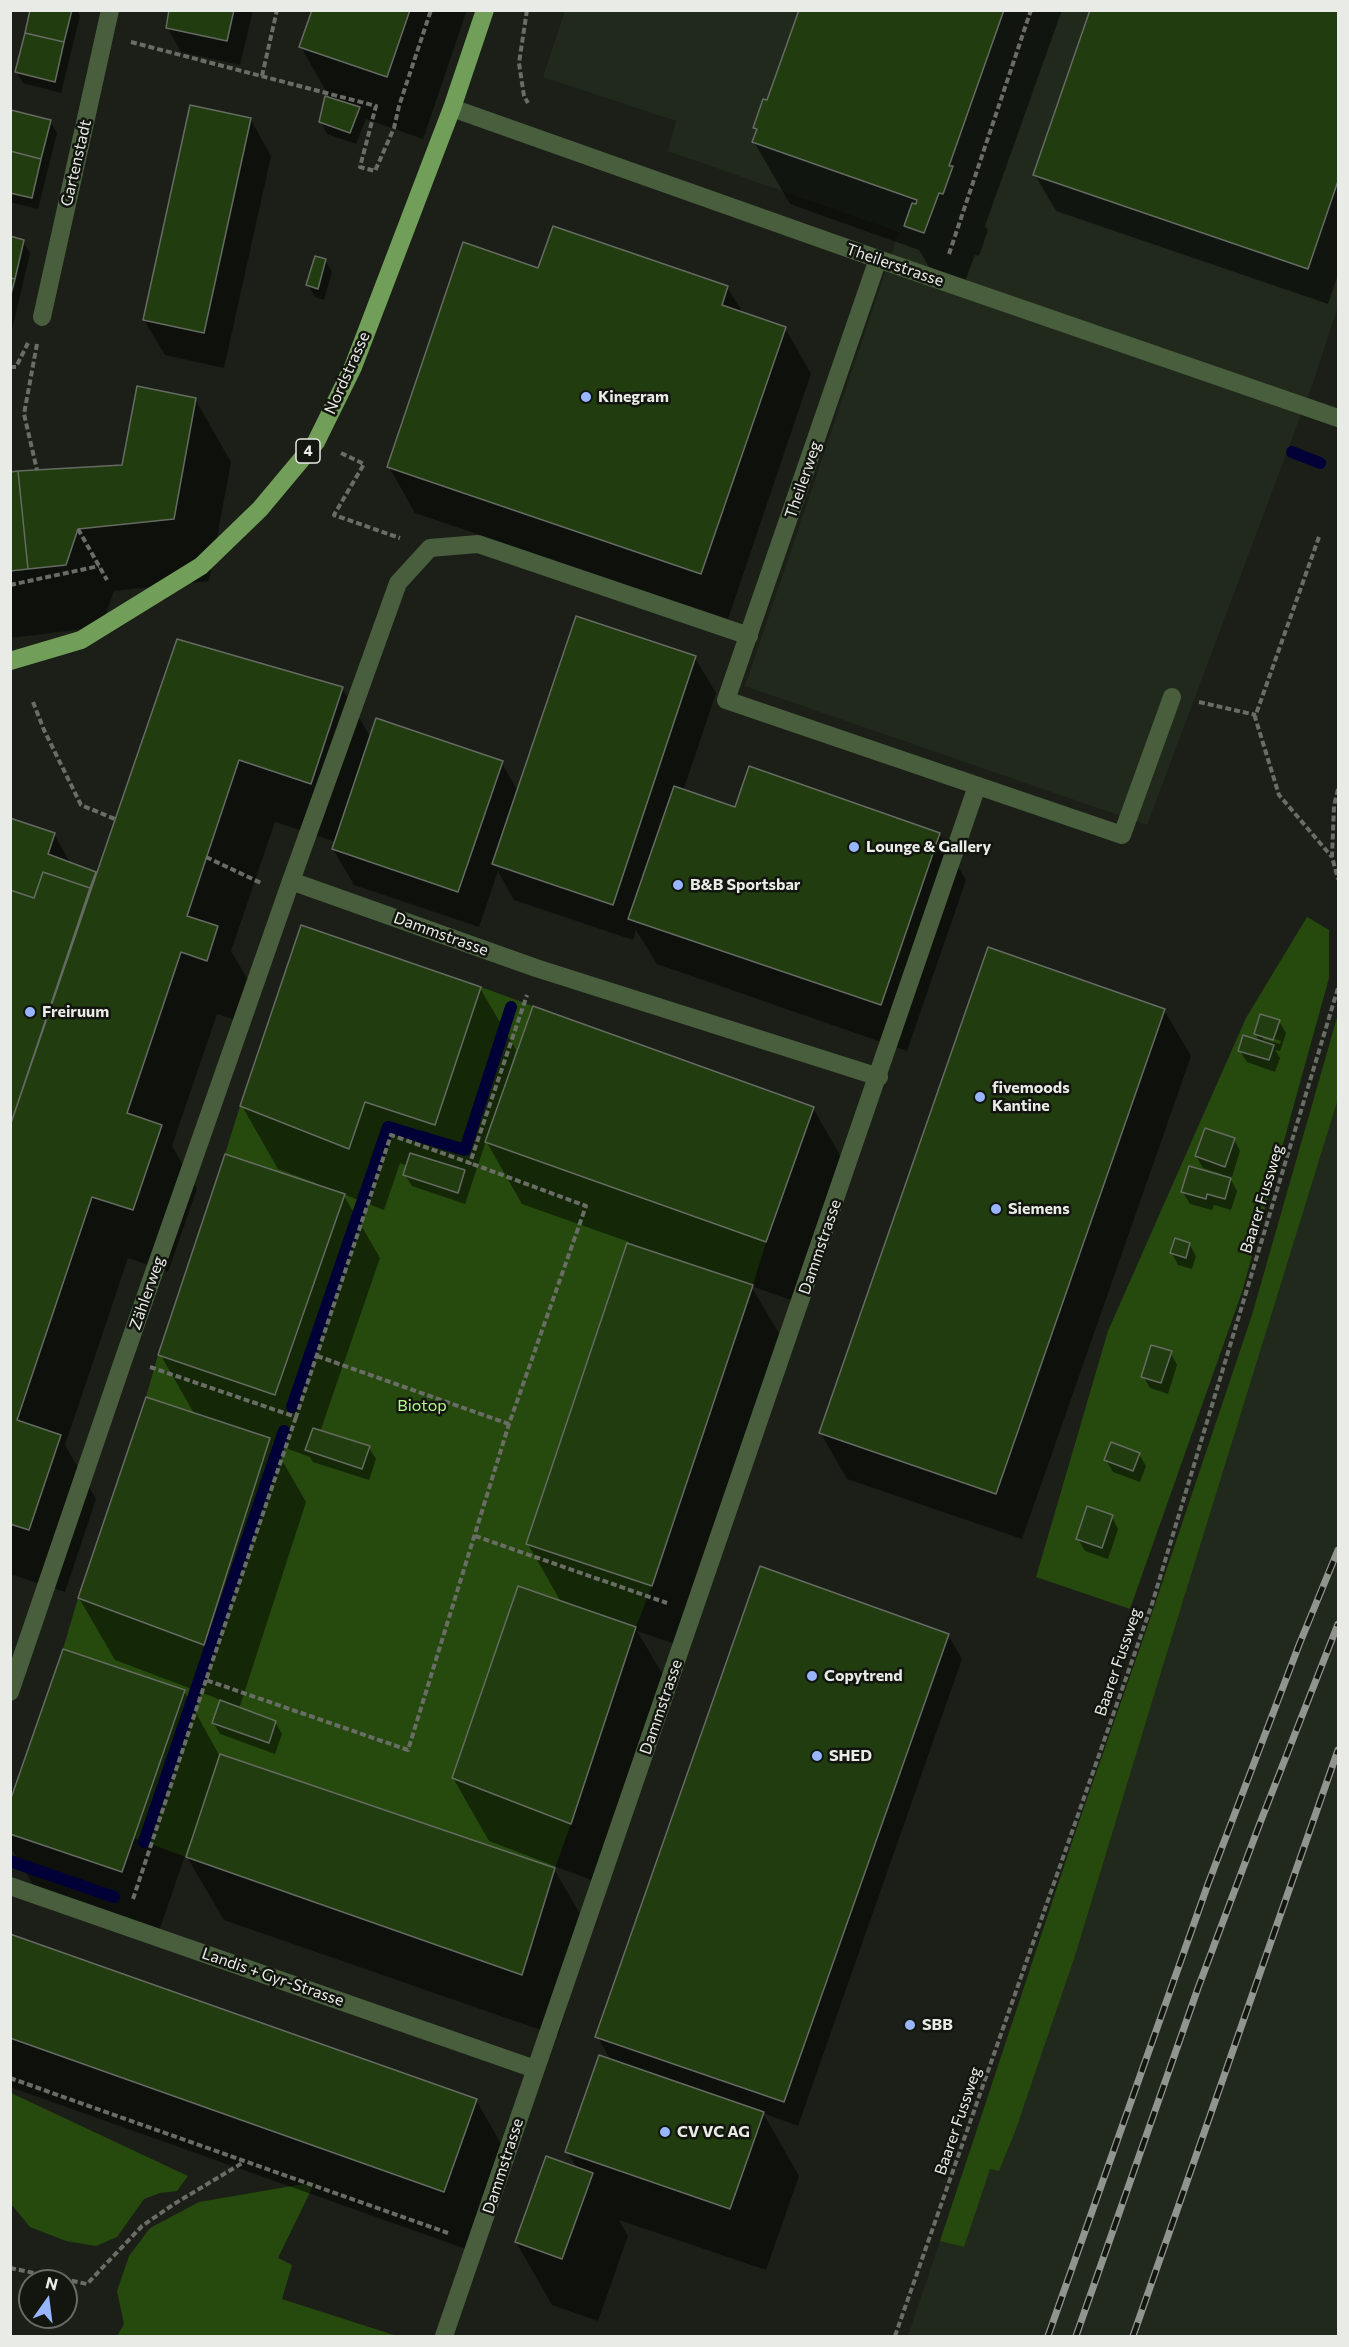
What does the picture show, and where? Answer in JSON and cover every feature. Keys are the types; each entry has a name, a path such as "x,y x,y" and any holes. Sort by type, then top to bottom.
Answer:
{"main road":[{"name":"Nordstrasse","path":"10,661 81,640 201,566 260,509 316,442 353,368 452,108 485,10"}],"street":[{"name":"Gartenstadt","path":"42,316 110,10"},
{"name":"Theilerstrasse","path":"452,108 940,281 1338,418"},
{"name":"Theilerweg","path":"878,259 726,700 977,786"},
{"path":"430,548 478,544 748,636"},
{"name":"Zählerweg","path":"10,1692 124,1358 398,583 430,548"},
{"path":"977,786 1122,835 1172,697"},
{"name":"Dammstrasse","path":"444,2337 879,1077 977,786"},
{"name":"Dammstrasse","path":"289,887 879,1077"},
{"name":"Landis + Gyr-Strasse","path":"10,1886 535,2069"}],"path":[{"path":"262,76 277,10"},
{"path":"104,35 376,106 360,166 375,171 394,128 399,106 431,10"},
{"path":"527,10 519,63 524,96 532,109"},
{"path":"940,281 1031,10"},
{"path":"37,470 24,414 42,316"},
{"path":"316,442 364,464 334,515 430,548"},
{"path":"78,529 107,580"},
{"path":"1319,537 1256,715 1279,795 1332,857"},
{"path":"10,585 99,566"},
{"path":"1172,697 1256,715"},
{"path":"33,702 44,730 81,805 115,819"},
{"path":"1338,789 1334,806 1332,857 1338,879"},
{"path":"206,857 289,887"},
{"path":"470,1163 536,968"},
{"name":"Baarer Fussweg","path":"895,2337 1152,1604 1338,988"},
{"path":"124,1925 206,1680 391,1135 586,1206 509,1424 408,1750 206,1680"},
{"path":"316,1356 509,1424"},
{"path":"124,1358 296,1417"},
{"path":"475,1536 694,1613"},
{"path":"10,2078 477,2243"},
{"path":"10,2268 87,2284 142,2226 245,2161"}],"shaded area":[{"path":"565,11 1338,11 1338,306 1315,377 1147,825 745,686 899,232 668,151 676,121 543,77"},
{"path":"1338,1099 1338,2336 908,2336 940,2241 964,2247 990,2168 999,2171 1015,2132 1075,1956"}],"green space":[{"path":"1307,917 1329,930 1329,978 1242,1292 1130,1609 1036,1577 1108,1331 1246,1018"},
{"name":"Biotop","path":"481,987 533,1006 485,1142 766,1242 753,1285 627,1243 526,1544 652,1586 636,1627 518,1586 452,1778 571,1824 555,1868 221,1754 186,1857 134,1838 185,1690 63,1649 78,1598 204,1645 270,1438 146,1397 158,1355 276,1395 345,1195 225,1154 240,1106 348,1149 365,1102 435,1125"},
{"path":"1338,1014 1338,1099 1075,1956 1015,2132 999,2171 990,2169 964,2247 940,2241 1074,1836 1147,1628 1252,1315"},
{"path":"11,2093 188,2176 177,2191 160,2193 144,2199 117,2237 96,2246 66,2241 30,2227 11,2204"},
{"path":"315,2182 278,2258 292,2265 282,2299 397,2336 117,2336 124,2324 117,2291 129,2256 150,2228 199,2202"}],"building":[{"path":"30,10 72,10 64,42 25,33"},
{"path":"169,10 234,10 227,41 166,28"},
{"path":"312,10 410,10 387,77 299,47"},
{"path":"799,10 1004,10 949,166 953,166 943,194 939,193 924,233 904,226 912,203 916,204 917,200 752,142 757,129 753,128 763,99 767,100"},
{"path":"1090,10 1338,10 1338,181 1308,269 1033,175"},
{"path":"25,33 64,42 55,82 15,72"},
{"path":"325,96 360,107 350,133 319,122"},
{"path":"190,105 251,118 204,333 143,320"},
{"path":"11,110 51,120 41,159 10,151"},
{"path":"10,151 41,159 32,198 10,193"},
{"name":"Kinegram","path":"553,226 728,286 722,305 786,327 701,574 387,467 463,242 538,268"},
{"path":"10,236 24,240 15,279 10,278"},
{"path":"315,256 326,259 318,289 306,285"},
{"path":"10,278 15,279 10,298"},
{"path":"137,386 196,398 174,519 78,529 66,565 28,569 18,471 122,465"},
{"path":"18,471 28,569 10,571 10,472"},
{"path":"576,616 696,656 613,905 492,864"},
{"path":"177,639 343,687 311,784 239,760 187,916 218,926 207,961 181,952 127,1113 162,1125 133,1210 92,1197 17,1420 61,1435 29,1530 10,1524 10,1126"},
{"path":"376,718 503,761 458,892 332,849"},
{"path":"749,766 940,833 881,1005 628,919 674,786 735,807"},
{"path":"10,818 55,833 48,854 96,872 90,888 43,872 34,898 10,890"},
{"name":"Freiruum","path":"43,872 90,888 10,1126 10,890 34,898"},
{"path":"301,925 481,987 435,1125 365,1102 349,1149 240,1106"},
{"name":"Siemens","path":"988,947 1165,1009 996,1494 819,1433"},
{"path":"533,1006 814,1107 766,1242 485,1142"},
{"path":"1260,1014 1280,1020 1273,1040 1254,1034"},
{"path":"1243,1035 1274,1045 1269,1060 1238,1051"},
{"path":"1205,1128 1235,1138 1225,1167 1195,1156"},
{"path":"410,1153 465,1170 458,1193 403,1175"},
{"path":"225,1154 345,1194 275,1395 158,1355"},
{"path":"1189,1166 1231,1178 1225,1199 1207,1194 1206,1199 1181,1192"},
{"path":"1175,1238 1190,1243 1186,1258 1170,1253"},
{"path":"627,1243 753,1285 652,1586 526,1544"},
{"path":"1151,1345 1172,1351 1161,1383 1141,1377"},
{"path":"146,1397 270,1438 204,1645 78,1598"},
{"path":"313,1428 370,1446 362,1469 305,1450"},
{"path":"1111,1442 1140,1453 1133,1471 1104,1460"},
{"path":"1087,1506 1113,1515 1102,1548 1076,1539"},
{"path":"760,1566 949,1634 784,2102 595,2037"},
{"path":"518,1586 636,1627 571,1824 452,1778"},
{"path":"63,1649 185,1690 122,1872 10,1834 10,1801"},
{"path":"220,1700 276,1721 269,1743 212,1723"},
{"path":"220,1754 555,1868 522,1975 186,1857"},
{"path":"10,1934 477,2099 444,2192 10,2038"},
{"name":"CV VC AG","path":"599,2055 764,2112 730,2209 565,2152"},
{"path":"546,2156 593,2173 562,2259 515,2242"}],"waterway":[{"path":"1292,452 1320,463"},
{"path":"292,1407 388,1127 465,1150 511,1007"},
{"path":"144,1842 284,1431"},
{"path":"10,1861 114,1897"}],"railway":[{"path":"1048,2336 1208,1884 1299,1645 1338,1550"},
{"path":"1076,2336 1198,1988 1338,1624"},
{"path":"1133,2336 1338,1750"}],"place":[{"name":"Kinegram","path":"586,397"},
{"name":"Lounge & Gallery","path":"854,847"},
{"name":"B&B Sportsbar","path":"678,885"},
{"name":"Freiruum","path":"30,1012"},
{"name":"fivemoods Kantine","path":"980,1097"},
{"name":"Siemens","path":"996,1209"},
{"name":"Copytrend","path":"812,1676"},
{"name":"SHED","path":"817,1756"},
{"name":"SBB","path":"910,2025"},
{"name":"CV VC AG","path":"665,2132"}]}
